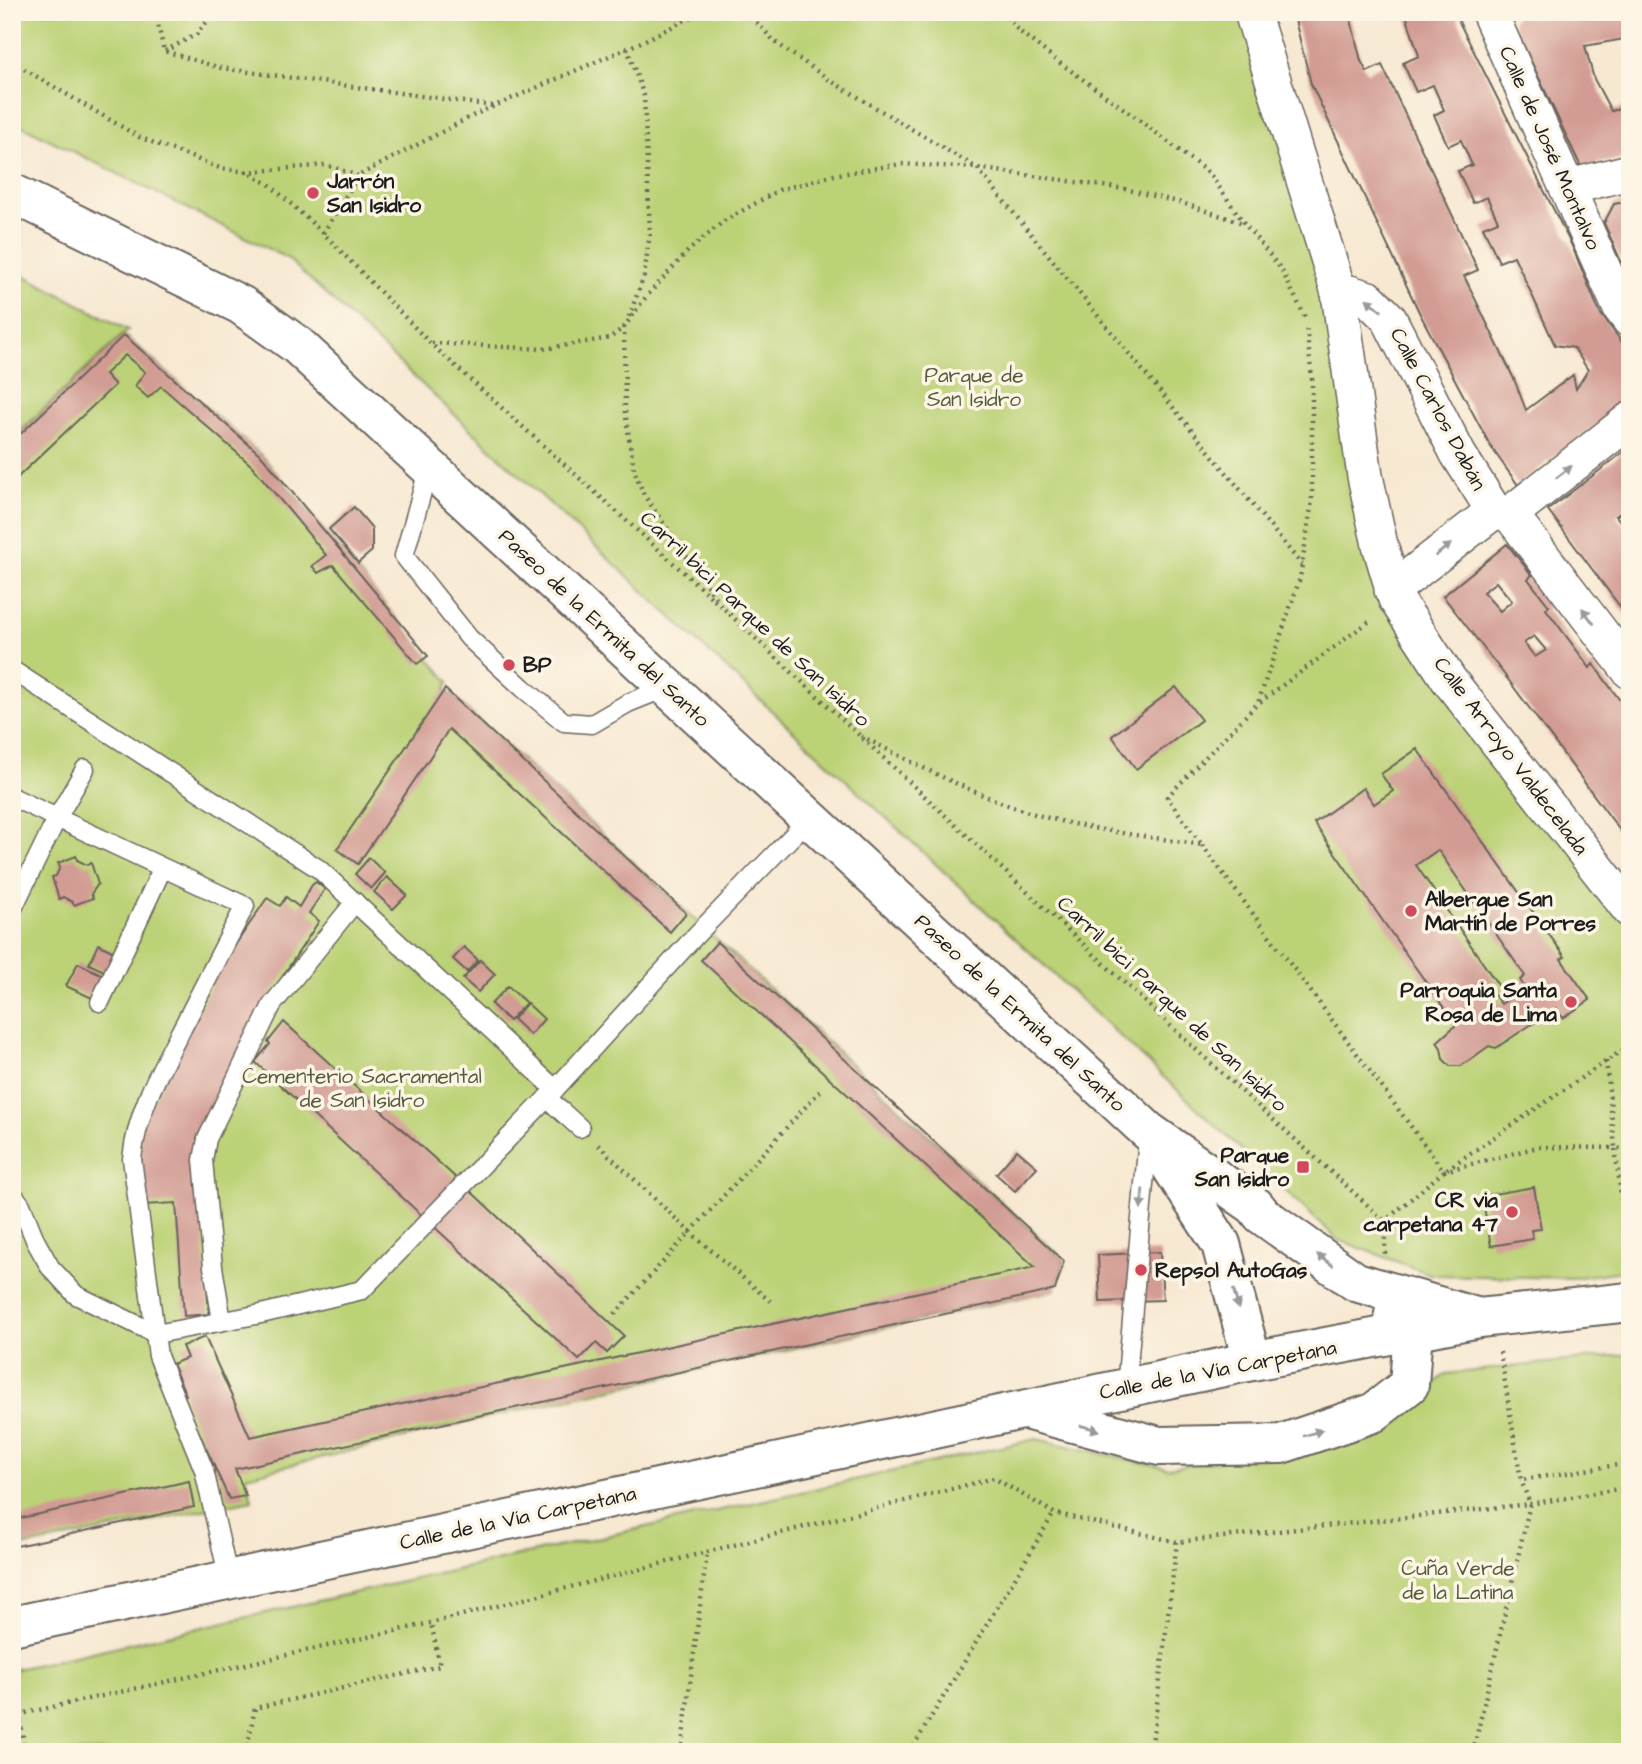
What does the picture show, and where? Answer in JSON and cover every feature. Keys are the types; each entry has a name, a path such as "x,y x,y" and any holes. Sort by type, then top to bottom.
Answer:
{"street":[{"path":"1252,12 1339,293 1365,476 1390,601 1502,512 1630,420"},
{"name":"Calle de José Montalvo","path":"1489,12 1620,307 1630,320"},
{"path":"1569,187 1630,172"},
{"name":"Paseo de la Ermita del Santo","path":"12,193 242,305 297,345 1148,1131 1255,1206 1262,1215 1370,1285 1487,1317"},
{"name":"Calle Carlos Dabán","path":"1339,293 1350,293 1369,299 1389,319 1458,454 1630,671"},
{"name":"Calle Arroyo Valdecelada","path":"1390,601 1630,910"},
{"name":"Paseo de la Ermita del Santo","path":"1148,1131 1221,1244 1252,1361"},
{"path":"1370,1285 1413,1330"},
{"name":"Calle de la Vía Carpetana","path":"12,1626 1252,1361 1487,1317 1630,1302"},
{"name":"Calle de la Vía Carpetana","path":"1024,1410 1159,1446 1281,1444 1373,1413 1409,1385 1413,1330"}],"lane":[{"path":"429,467 404,556 469,638 523,688 564,722 593,724 628,703 668,687"},
{"path":"12,670 319,869 551,1094 580,1128"},
{"path":"12,910 57,818 85,769"},
{"path":"12,797 245,906 170,1051 134,1133 132,1159 158,1356 204,1470 229,1580"},
{"path":"12,1193 21,1205 50,1267 76,1295 156,1334 362,1290 551,1094 697,934 810,818"},
{"path":"100,1002 162,869"},
{"path":"222,1321 212,1267 203,1160 207,1139 272,1005 355,902"},
{"path":"1126,1388 1148,1131"}],"path":[{"path":"155,12 164,51"},
{"path":"164,51 197,34 215,12"},
{"path":"323,233 358,176 494,106 702,12"},
{"path":"747,12 775,42 831,81 977,168 1302,565"},
{"path":"1002,12 1019,31 1210,174 1281,270 1305,316 1312,378 1312,501 1300,579 1258,703"},
{"path":"627,48 644,96 650,233 644,276 625,327 625,411 634,470 644,495 722,607"},
{"path":"164,51 221,68 494,106"},
{"name":"Carril bici Parque de San Isidro","path":"12,62 139,138 220,168 246,172 270,184 323,233 430,343 722,607 1191,1045 1385,1220"},
{"path":"430,343 543,348 610,338 625,327 646,297 688,251 724,221 779,190 835,175 901,164 977,168 1125,189 1182,203 1244,223"},
{"path":"246,172 326,165 358,176"},
{"path":"1390,601 1258,703 1167,797 1444,1171"},
{"path":"856,734 982,795 1039,815 1084,826 1202,845"},
{"path":"1370,1285 1385,1220 1444,1171 1630,1045"},
{"path":"1606,1061 1630,1266"},
{"path":"615,1314 820,1091"},
{"path":"580,1128 690,1231 771,1301"},
{"path":"1444,1171 1538,1147 1630,1150"},
{"path":"1473,1752 1530,1504 1521,1480 1487,1317"},
{"path":"1521,1480 1630,1463"},
{"path":"12,1716 431,1623 994,1478 1054,1513 1177,1542 1530,1504 1630,1487"},
{"path":"909,1752 1054,1513"},
{"path":"1151,1752 1177,1542"},
{"path":"681,1752 707,1553"},
{"path":"246,1752 255,1708 440,1667 431,1623"},
{"path":"19,1714 26,1752"}],"green space":[{"name":"Parque de San Isidro","path":"12,12 1244,12 1281,106 1392,590 1630,910 1630,1270 1572,1278 1433,1275 1338,1240 287,258 12,121"},
{"path":"12,269 128,330 12,439"},
{"name":"Cementerio Sacramental de San Isidro","path":"124,335 263,457 449,682 445,689 1065,1261 1055,1290 514,1411 246,1476 252,1500 12,1549 12,442"},
{"name":"Cuña Verde de la Latina","path":"1630,1354 1630,1752 12,1752 12,1670 1036,1439 1167,1468 1363,1439 1446,1374"}],"building":[{"path":"1293,12 1349,12 1361,61 1367,72 1382,65 1478,270 1464,276 1514,379 1526,410 1573,375 1576,389 1588,370 1574,348 1555,345 1514,256 1499,262 1483,227 1498,221 1487,197 1473,203 1458,171 1472,165 1461,140 1448,146 1434,115 1444,110 1433,85 1416,92 1403,63 1419,56 1405,12 1457,12 1459,22 1572,246 1600,313 1630,353 1630,399 1518,485 1491,447 1420,314 1311,84"},
{"path":"1520,12 1630,12 1630,38 1585,46 1594,79 1611,111 1630,107 1630,157 1581,167 1512,21"},
{"path":"1630,201 1630,282 1604,223 1614,204"},
{"path":"124,335 263,457 428,656 417,664 333,565 318,573 312,566 326,555 252,466 161,386 148,398 135,386 145,372 125,355 105,374 115,385 20,475 12,487 12,442"},
{"path":"1630,447 1630,506 1616,516 1630,533 1630,620 1548,510"},
{"path":"354,507 372,528 372,551 358,563 329,529"},
{"path":"1507,544 1532,575 1528,579 1549,606 1546,609 1590,668 1593,664 1630,714 1630,844 1507,678 1443,596","holes":["1496,582 1512,601 1500,611 1483,592","1534,636 1546,650 1535,657 1524,643"]},
{"path":"1176,687 1201,720 1136,769 1112,736"},
{"path":"445,689 686,913 670,932 449,729 358,864 337,849"},
{"name":"Albergue San Martín de Porres","path":"1417,749 1565,957 1561,959 1590,1000 1563,1018 1556,1008 1496,1048 1489,1046 1461,1066 1450,1066 1443,1059 1437,1042 1456,1025 1314,823 1363,788 1374,804 1393,791 1381,774","holes":["1438,850 1525,976 1520,980 1525,988 1501,1004 1495,996 1502,991 1416,865"]},
{"path":"76,856 77,860 87,865 91,863 98,884 91,894 93,898 74,905 63,897 59,899 52,877 56,876 60,867 58,863"},
{"path":"369,858 385,873 371,889 355,874"},
{"path":"387,877 407,895 393,909 374,892"},
{"path":"316,882 325,889 309,913 319,921 269,997 197,1138 209,1314 184,1316 176,1203 144,1205 140,1126 221,966 267,898 280,906 286,897 299,907"},
{"path":"717,942 1064,1261 1055,1290 235,1469 246,1496 229,1499 183,1397 186,1395 172,1364 187,1358 182,1346 205,1337 250,1437 1035,1267 701,960"},
{"path":"98,944 116,953 106,972 89,964"},
{"path":"464,947 478,960 467,972 453,959"},
{"path":"480,960 495,974 478,992 463,979"},
{"path":"78,963 105,976 94,999 66,986"},
{"path":"508,986 526,1003 509,1021 491,1004"},
{"path":"527,1003 544,1019 530,1035 513,1019"},
{"path":"284,1022 478,1198 624,1336 607,1353 596,1343 579,1360 255,1062"},
{"path":"1017,1150 1037,1167 1015,1191 996,1174"},
{"name":"CR via carpetana 47","path":"1534,1187 1541,1229 1531,1230 1533,1239 1491,1246 1482,1196"},
{"path":"1160,1252 1163,1300 1100,1302 1098,1255"},
{"path":"189,1481 194,1507 12,1547 12,1520"}],"place":[{"name":"Jarrón San Isidro","path":"313,193"},
{"name":"BP","path":"509,665"},
{"name":"Albergue San Martín de Porres","path":"1411,911"},
{"name":"Parroquia Santa Rosa de Lima","path":"1571,1002"},
{"name":"Parque San Isidro","path":"1303,1167"},
{"name":"CR via carpetana 47","path":"1512,1212"},
{"name":"Repsol AutoGas","path":"1141,1270"}]}
